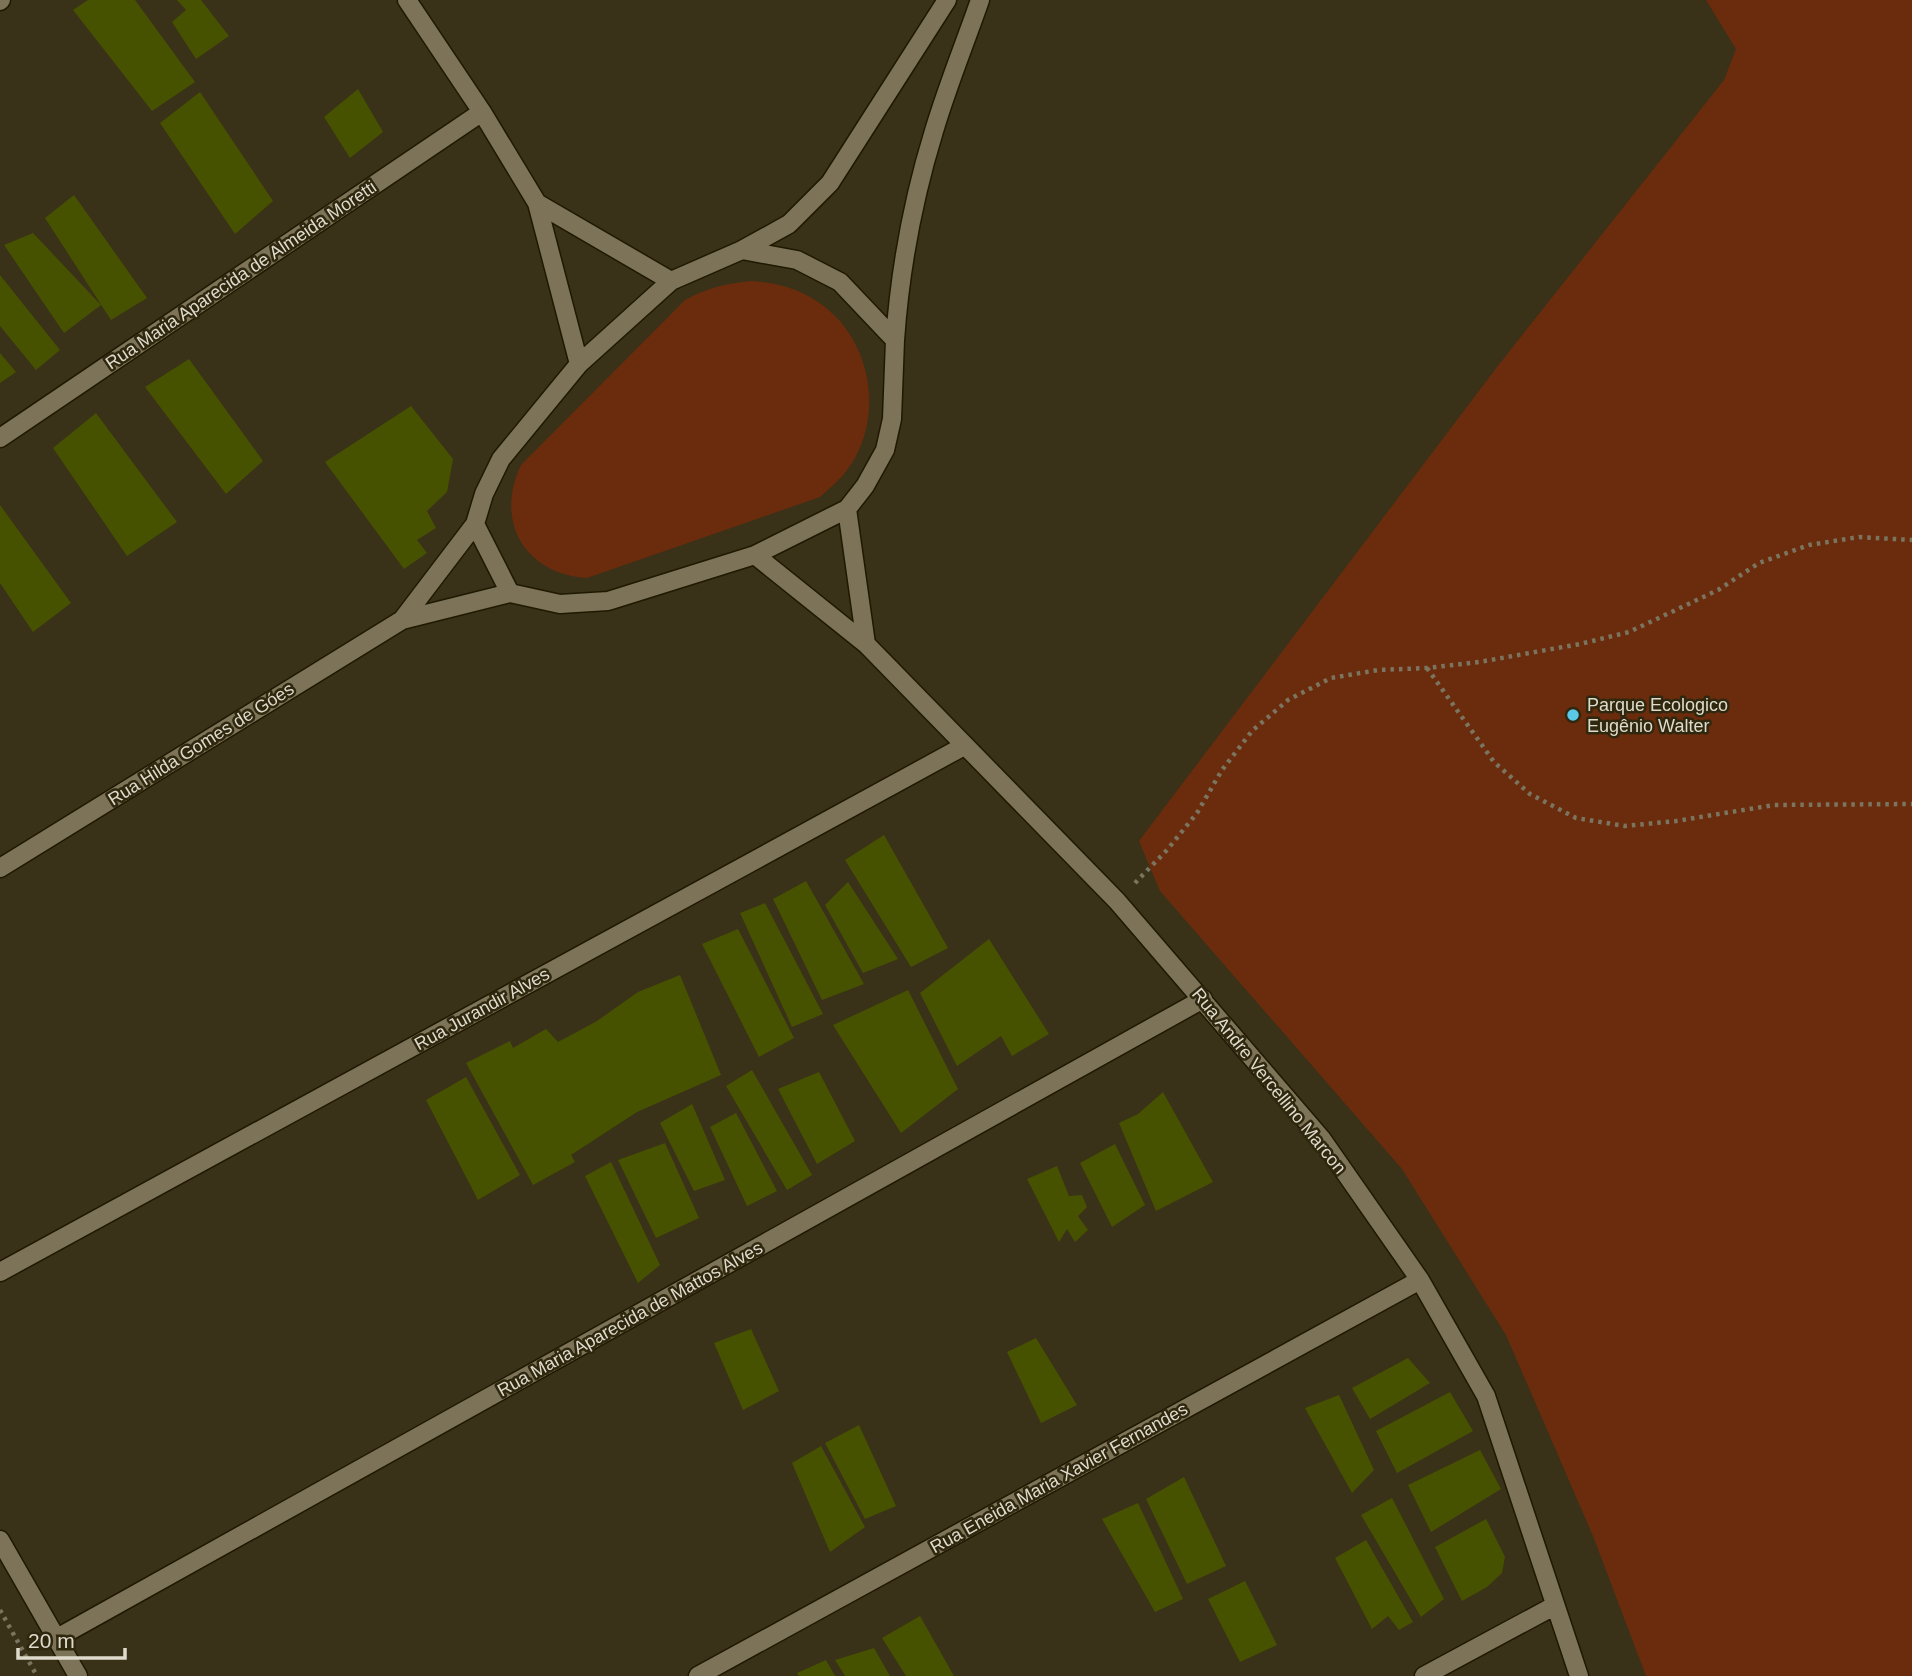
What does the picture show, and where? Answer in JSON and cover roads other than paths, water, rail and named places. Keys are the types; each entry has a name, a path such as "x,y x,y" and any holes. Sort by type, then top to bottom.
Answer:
{"street":[{"path":"407,0 482,112 537,203 579,364"},
{"name":"Rua Hilda Gomes de Góes","path":"402,620 475,524 484,494 500,459 579,364 671,281 742,250 789,225 830,183 947,0"},
{"path":"475,524 510,593 560,604 608,601 755,555 847,509 865,486 885,450 892,419 899,291 916,197 934,131 980,0"},
{"name":"Rua Maria Aparecida de Almeida Moretti","path":"0,438 482,112"},
{"path":"537,203 671,281"},
{"path":"742,250 797,260 840,282 895,340"},
{"path":"847,509 866,644"},
{"name":"Rua Andre Vercellino Marcon","path":"755,555 866,644 1117,901 1321,1138 1420,1280 1486,1396 1579,1676"},
{"name":"Rua Hilda Gomes de Góes","path":"0,868 402,620 510,593"},
{"name":"Rua Jurandir Alves","path":"0,1272 964,746"},
{"name":"Rua Maria Aparecida de Mattos Alves","path":"57,1638 1203,999"},
{"name":"Rua Eneida Maria Xavier Fernandes","path":"698,1676 1420,1280"},
{"path":"0,1540 78,1676"},
{"path":"1424,1676 1554,1606"}],"place":[{"name":"Parque Ecologico Eugênio Walter","path":"1573,715"}]}
